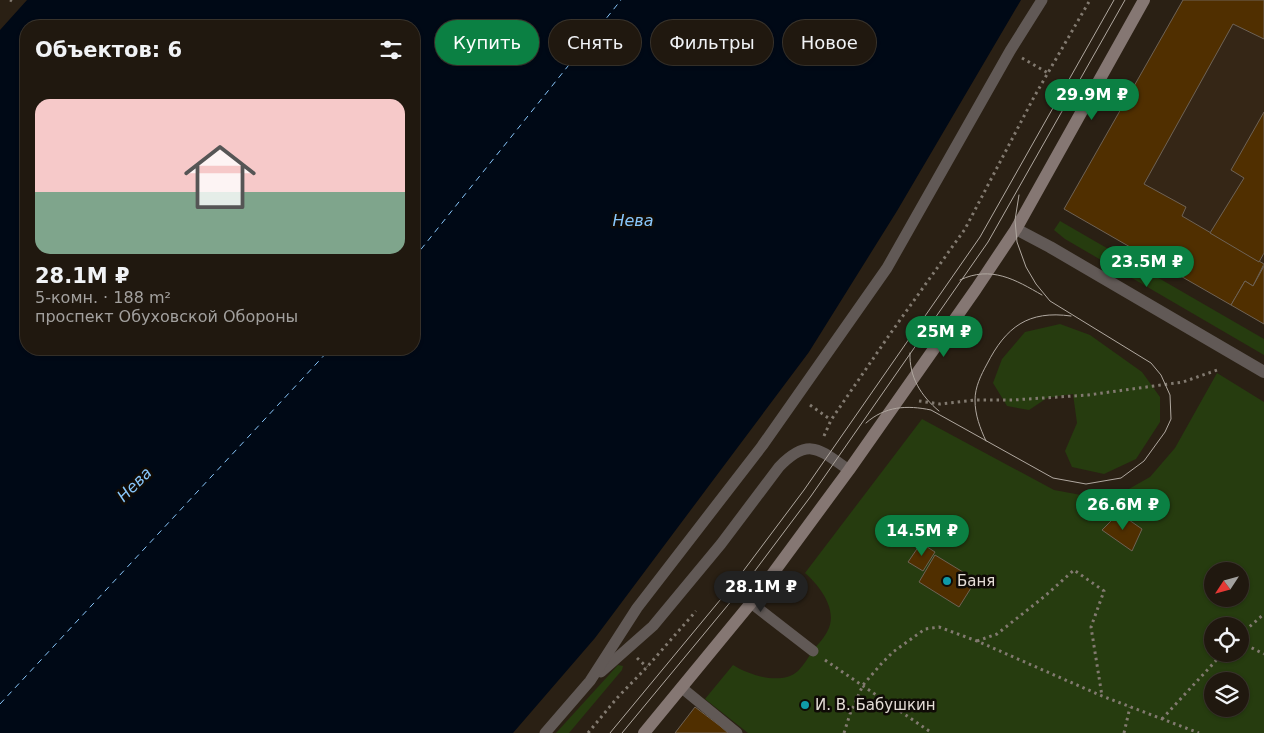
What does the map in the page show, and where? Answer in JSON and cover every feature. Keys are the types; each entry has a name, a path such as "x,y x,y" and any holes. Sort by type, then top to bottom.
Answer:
{"main road":[{"path":"644,733 751,603 849,470 1016,229 1144,0"}],"street":[{"path":"1016,229 1264,372"}],"lane":[{"path":"545,733 590,681 663,572 762,446 887,268 1010,51 1042,0"},
{"path":"590,681 653,626 721,544 779,467 797,452 807,449 818,449 849,470"},
{"path":"751,603 813,651"},
{"path":"633,615 645,628 653,626"},
{"path":"682,688 737,733"}],"path":[{"path":"818,449 832,420 890,334 965,230 1048,73 1090,0"},
{"path":"1027,61 1048,73"},
{"path":"919,402 940,404 975,400 1013,400 1088,395 1183,382 1220,369"},
{"path":"813,407 832,420"},
{"path":"977,641 997,634 1074,570 1104,591 1091,627 1102,696"},
{"path":"588,733 696,611"},
{"path":"1249,627 1264,614"},
{"path":"844,733 863,685 893,652 925,629 939,628 977,641 1102,696 1199,733"},
{"path":"1249,646 1264,654"},
{"path":"813,651 932,733"},
{"path":"633,655 648,667"},
{"path":"1162,719 1215,662"},
{"path":"1124,733 1130,707"}],"shaded area":[{"path":"1183,0 1264,0 1264,324 1064,209"}],"green space":[{"path":"1060,221 1264,339 1264,355 1065,239 1054,230"},
{"path":"1060,324 1090,335 1142,372 1160,397 1160,422 1136,459 1104,474 1072,467 1065,451 1077,423 1073,394 1047,398 1029,410 1007,406 993,383 1002,359 1025,332"},
{"path":"1217,373 1264,402 1264,733 748,733 705,699 733,665 756,675 774,678 783,678 791,675 802,666 827,633 831,614 822,591 805,573 922,419 1054,490 1092,497 1127,490 1150,477 1175,448"},
{"path":"618,665 623,666 622,670 569,733 556,733"}],"water":[{"name":"Нева","path":"27,0 1021,0 897,211 809,352 595,638 513,733 0,733 0,30"}],"building":[{"path":"1183,0 1264,0 1264,39 1233,24 1144,184 1186,207 1182,216 1264,264 1253,286 1245,281 1231,305 1064,209"},
{"path":"1264,112 1264,253 1259,262 1210,233 1244,178 1231,170"},
{"path":"1264,266 1264,324 1231,305 1245,281 1253,286"},
{"path":"1119,513 1142,529 1132,551 1102,530"},
{"path":"921,543 935,552 923,571 908,562"},
{"name":"Баня","path":"935,555 976,580 959,607 919,582"},
{"path":"695,707 720,726 728,733 675,733"}],"ferry route":[{"path":"420,251 621,0"},
{"path":"0,704 324,355"}],"tram line":[{"path":"610,733 735,582 804,490 980,237 1114,0"},
{"path":"622,733 742,588 811,496 988,242 1125,0"},
{"path":"866,423 881,413 897,408 931,410 1053,478 1086,484 1121,478 1144,461 1165,432 1171,419 1170,395 1161,375 1151,363 1050,301 1036,284 1026,267 1017,242 1015,220 1019,195"},
{"path":"960,280 971,276 993,274 1023,284 1042,295"},
{"path":"986,441 977,416 975,395 977,386 994,351 1002,340 1020,324 1042,316 1071,316"},
{"path":"910,353 910,362 917,385 939,411"}],"place":[{"name":"Баня","path":"947,581"},
{"name":"И. В. Бабушкин","path":"805,705"}]}
